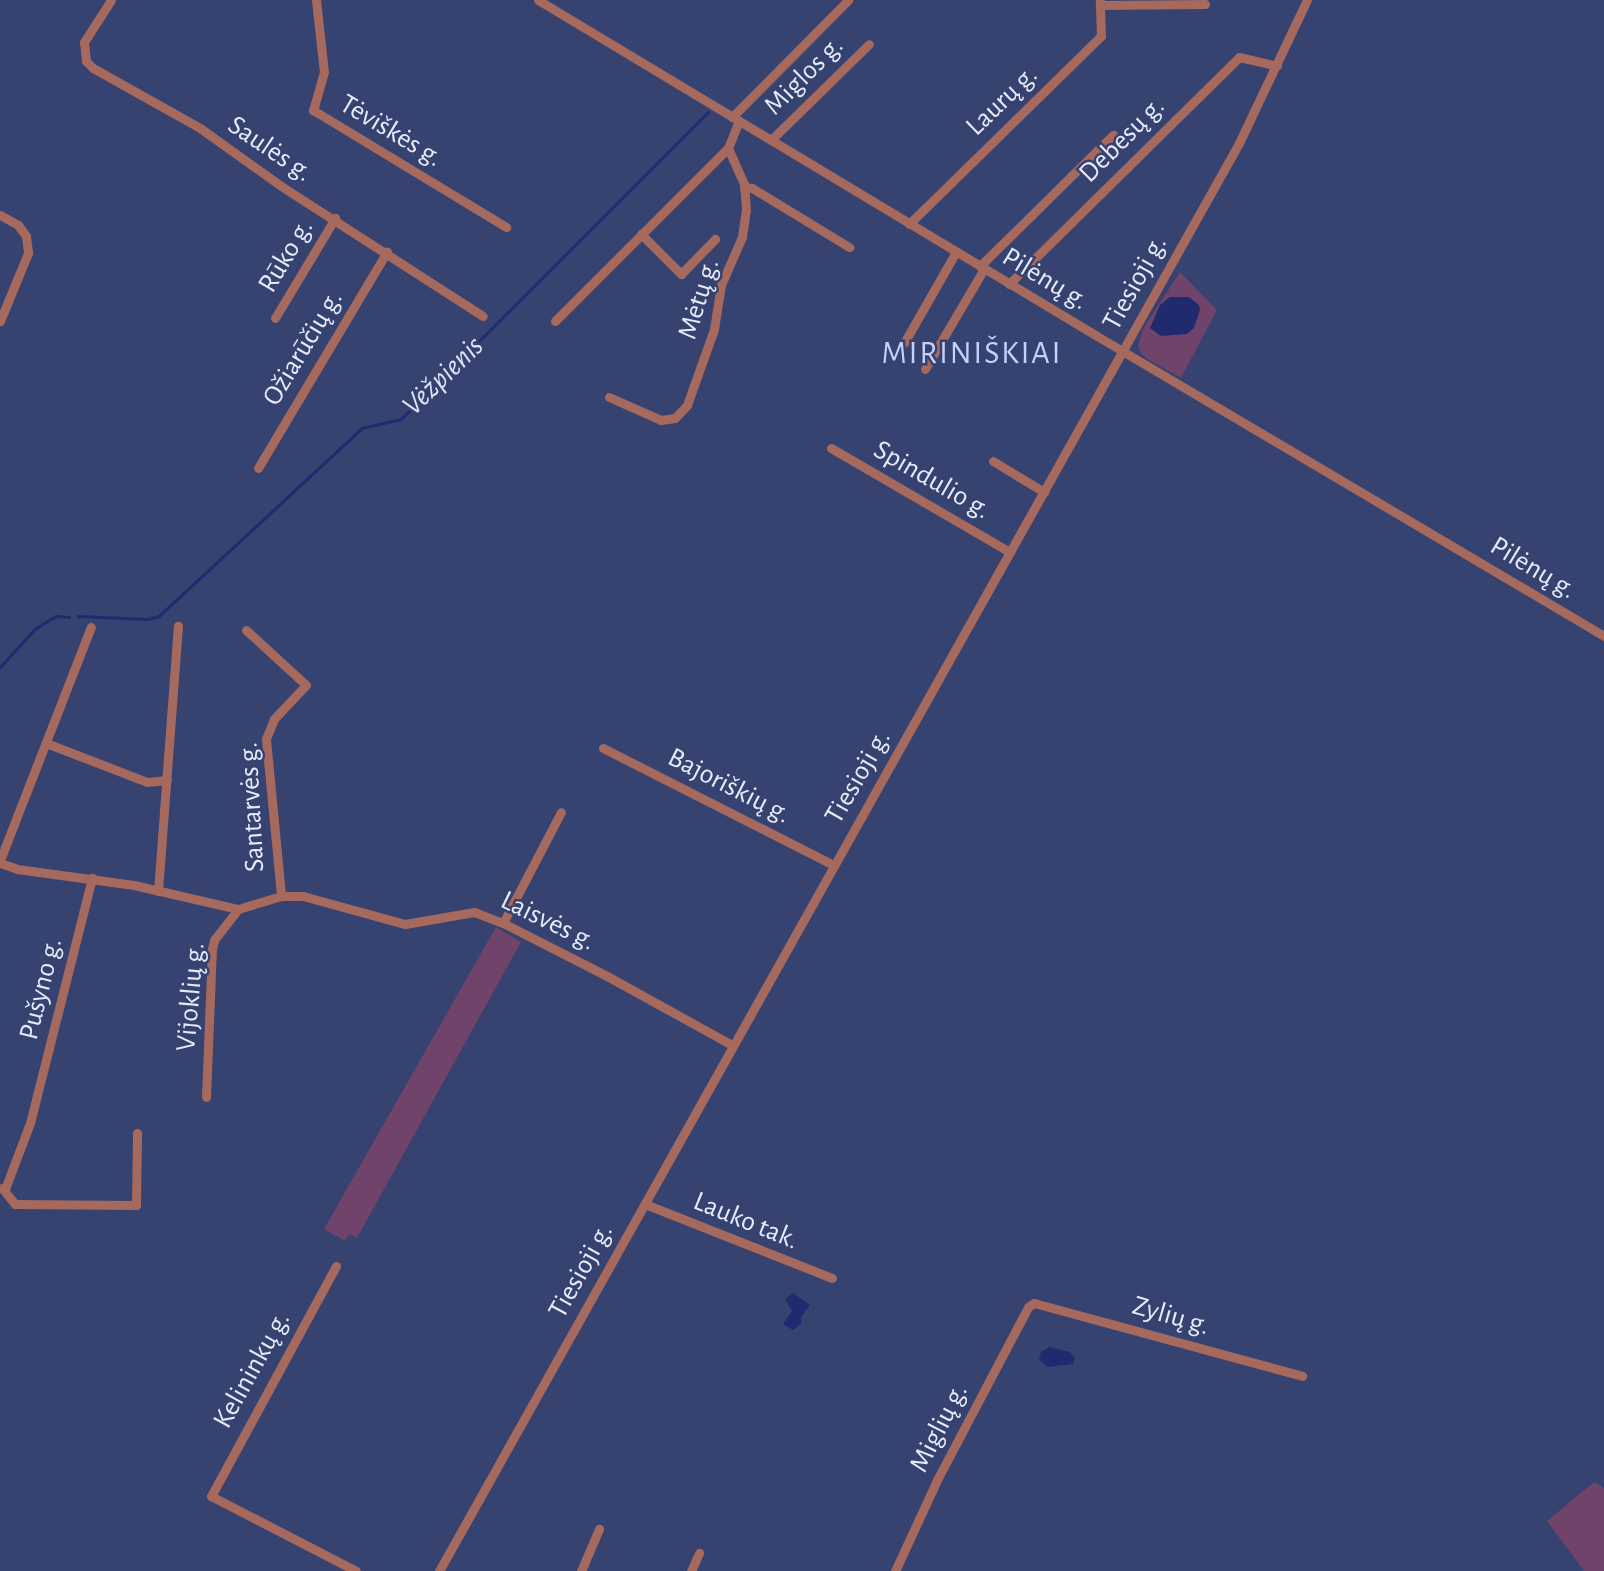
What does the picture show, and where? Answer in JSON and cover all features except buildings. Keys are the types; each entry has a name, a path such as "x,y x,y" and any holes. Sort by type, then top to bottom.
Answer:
{"street":[{"name":"Saulės g.","path":"111,0 84,42 86,61 93,68 200,128 281,186 335,218 483,316"},
{"name":"Tėviškės g.","path":"316,0 324,72 313,110 506,227"},
{"name":"Pilėnų g.","path":"538,0 1009,284 1604,636"},
{"path":"555,321 728,148 736,119 848,0"},
{"name":"Tiesioji g.","path":"439,1571 1239,143 1307,0"},
{"path":"1100,3 1205,4"},
{"name":"Laurų g.","path":"909,224 1101,36 1100,3"},
{"name":"Miglos g.","path":"771,140 869,44"},
{"name":"Debesų g.","path":"1009,284 1239,57 1277,66"},
{"path":"925,369 982,267 1113,135"},
{"name":"Mėtų g.","path":"609,397 661,420 675,418 687,405 715,329 721,285 742,237 744,187 728,148"},
{"path":"744,187 752,187 849,247"},
{"path":"0,215 18,225 26,236 28,253 0,321"},
{"name":"Rūko g.","path":"275,318 335,218"},
{"path":"641,234 681,274 715,239"},
{"path":"904,343 956,251"},
{"name":"Ožiarūčių g.","path":"258,468 387,252"},
{"name":"Spindulio g.","path":"831,448 1010,552"},
{"path":"993,461 1044,492"},
{"path":"158,891 178,626"},
{"path":"0,861 91,628"},
{"name":"Santarvės g.","path":"246,630 306,685 274,719 266,739 281,896"},
{"path":"46,743 147,782 167,780"},
{"name":"Bajoriškių g.","path":"603,748 834,865"},
{"path":"503,923 561,812"},
{"name":"Laisvės g.","path":"0,861 17,869 92,878 238,909 281,896 318,898 405,923 466,911 503,923 732,1045"},
{"name":"Pušyno g.","path":"3,1188 30,1123 92,878"},
{"name":"Vijoklių g.","path":"205,1097 212,949 214,940 238,909"},
{"path":"3,1188 15,1204 136,1205 137,1133"},
{"name":"Lauko tak.","path":"645,1204 832,1278"},
{"name":"Kelininkų g.","path":"336,1266 211,1496 356,1571"},
{"name":"Zylių g.","path":"1028,1307 1034,1303 1047,1304 1302,1376"},
{"name":"Miglių g.","path":"895,1571 939,1478 1028,1307"},
{"path":"581,1571 599,1529"},
{"path":"691,1571 699,1553"}],"shaded area":[{"path":"1180,272 1217,310 1181,378 1149,360 1141,354 1138,346 1143,329"},
{"path":"1170,297 1189,297 1199,305 1194,328 1187,334 1161,336 1150,328 1160,305"},
{"path":"496,927 521,942 357,1238 349,1234 345,1241 324,1229"},
{"path":"793,1293 810,1305 801,1317 801,1324 793,1330 783,1324 792,1311 785,1299"},
{"path":"1050,1347 1070,1352 1075,1358 1073,1364 1047,1367 1039,1359 1041,1352"},
{"path":"1594,1482 1604,1488 1604,1571 1584,1571 1547,1521"}],"waterway":[{"name":"Vėžpienis","path":"78,616 148,619 159,616 362,428 401,419 708,112"},
{"name":"Vėžpienis","path":"0,667 36,628 56,616 69,617"}],"district":[{"name":"MIRINIŠKIAI","path":"972,353"}]}
